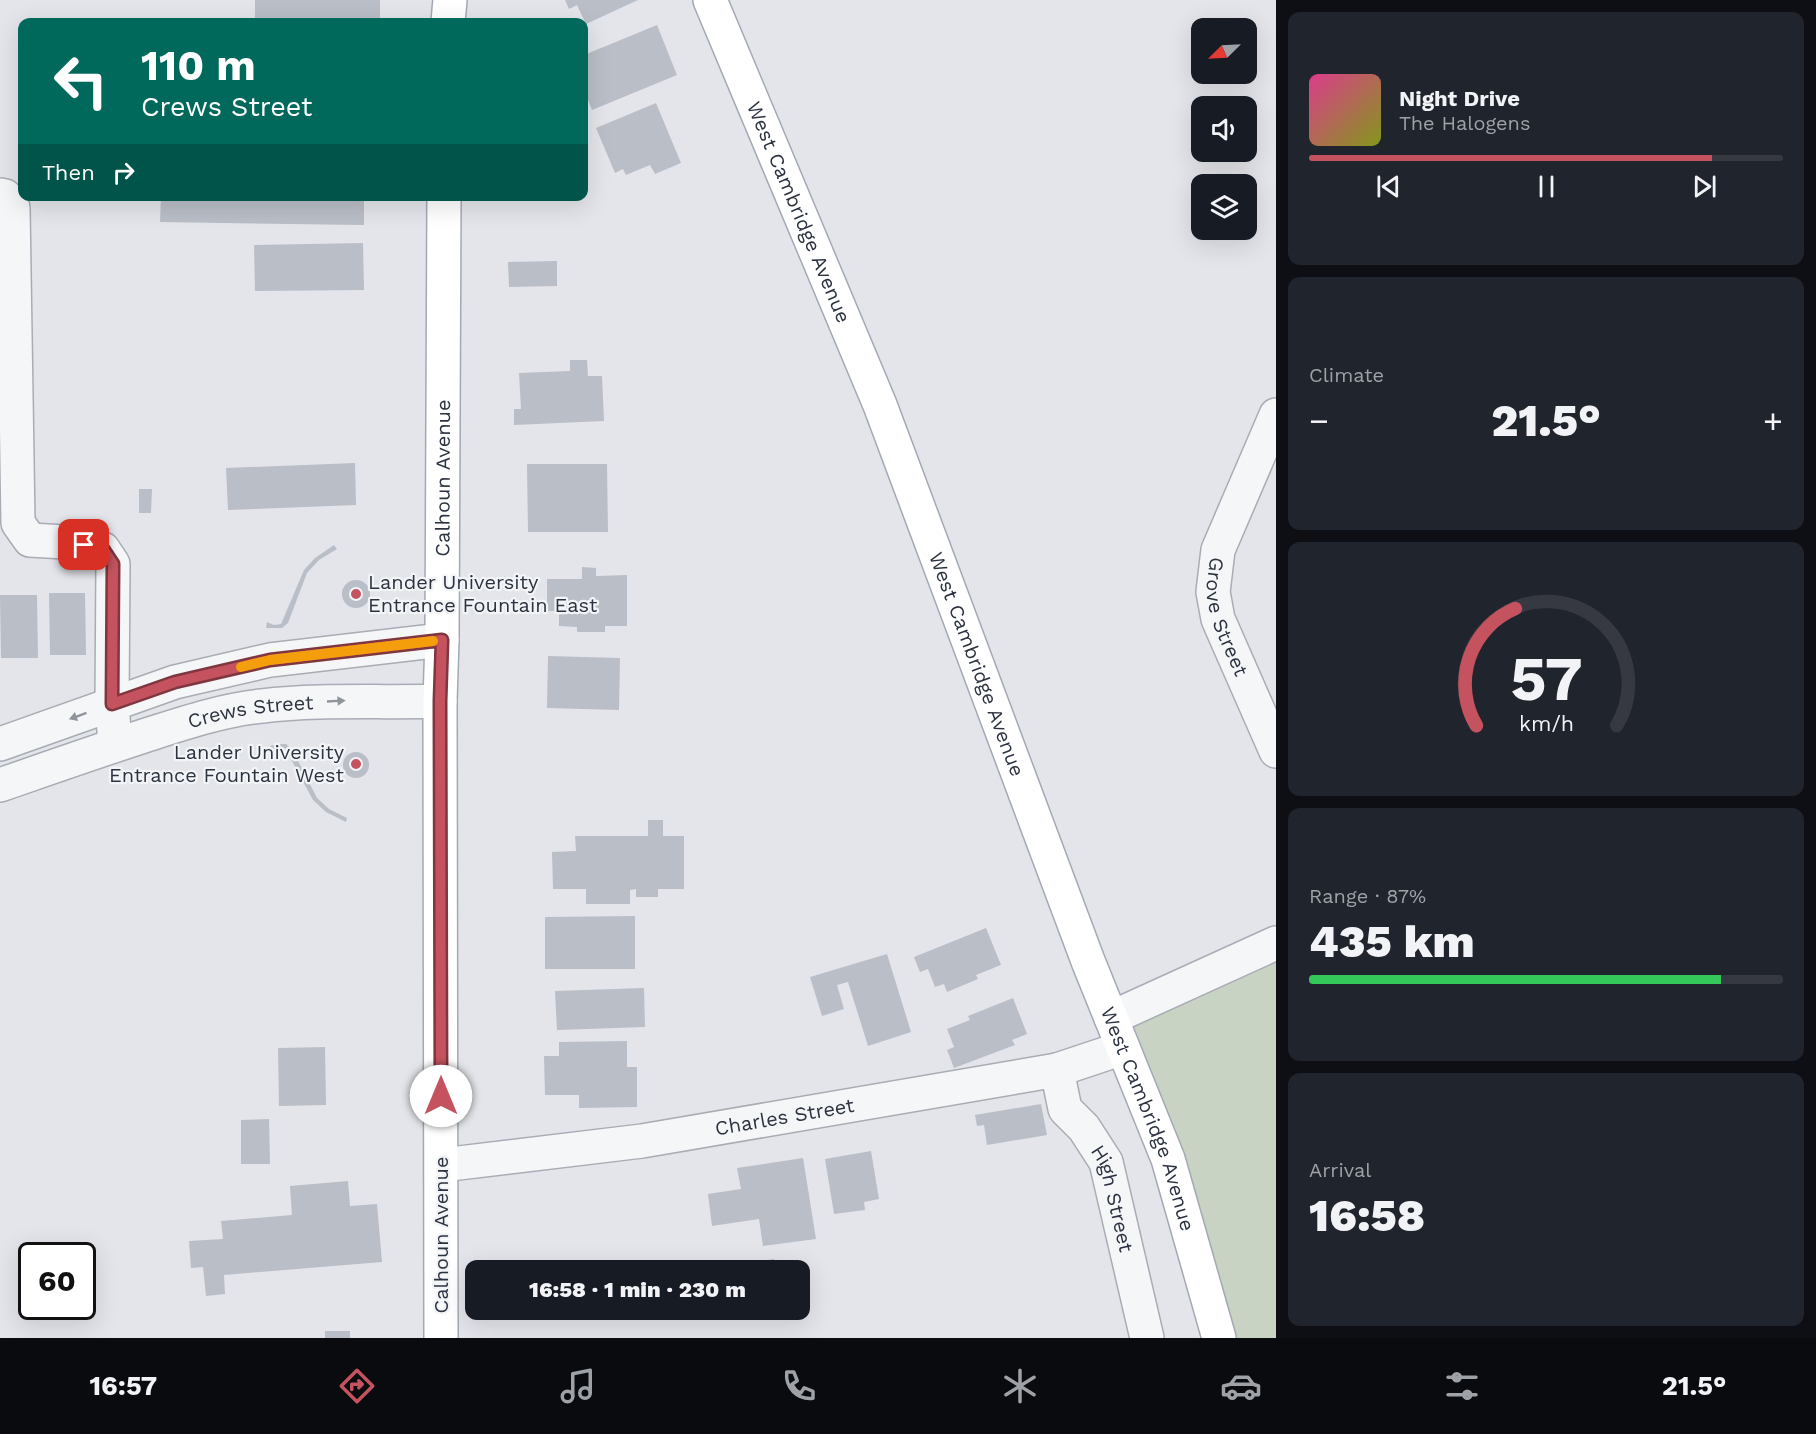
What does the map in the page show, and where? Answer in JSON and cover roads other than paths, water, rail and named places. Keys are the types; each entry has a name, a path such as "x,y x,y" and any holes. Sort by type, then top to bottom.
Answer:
{"main road":[{"path":"448,18 450,0"},
{"name":"West Cambridge Avenue","path":"710,0 880,405 1123,1048 1168,1159 1219,1338"},
{"name":"Calhoun Avenue","path":"441,1338 440,701 444,201"}],"street":[{"path":"0,195 5,196 13,208 18,523 30,540 65,542 103,549 113,564 112,704 115,745"},
{"name":"Grove Street","path":"1276,415 1218,550 1213,592 1218,619 1276,751"},
{"path":"0,744 175,682 270,660 442,640"},
{"name":"Crews Street","path":"0,785 115,745 226,712 262,706 362,699 392,703 440,701"},
{"path":"1112,1018 1276,943"},
{"name":"Charles Street","path":"441,1165 642,1141 1057,1070 1123,1048"},
{"name":"High Street","path":"1057,1070 1065,1109 1084,1128 1106,1162 1147,1338"}],"place":[{"name":"Lander University Entrance Fountain East","path":"356,594"},
{"name":"Lander University Entrance Fountain West","path":"356,764"}]}
